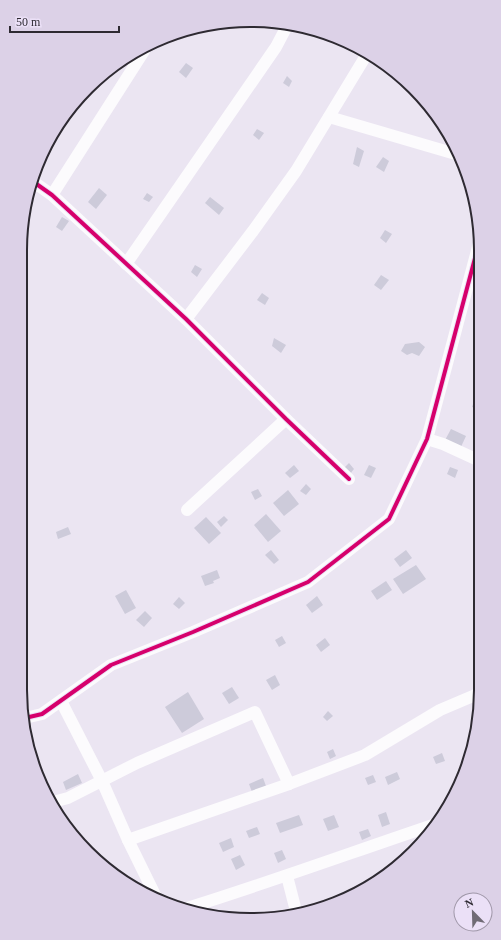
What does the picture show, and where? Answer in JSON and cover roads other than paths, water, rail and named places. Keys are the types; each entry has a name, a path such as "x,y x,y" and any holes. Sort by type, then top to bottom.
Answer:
{"street":[{"path":"126,264 276,47 285,30"},
{"path":"52,195 141,56"},
{"path":"186,319 292,177 364,58"},
{"path":"329,117 451,153"},
{"path":"37,185 52,195 186,319 286,419 349,479"},
{"path":"29,717 42,714 111,665 193,632 308,582 389,519 426,439 474,272"},
{"path":"187,510 286,419"},
{"path":"426,439 442,444 474,458"},
{"path":"128,840 289,784 365,755 440,710 474,696"},
{"path":"61,701 102,781 128,840 153,891"},
{"path":"57,801 68,798 137,763 255,712 289,784"},
{"path":"195,906 287,876 427,827"},
{"path":"287,876 295,909"}]}
